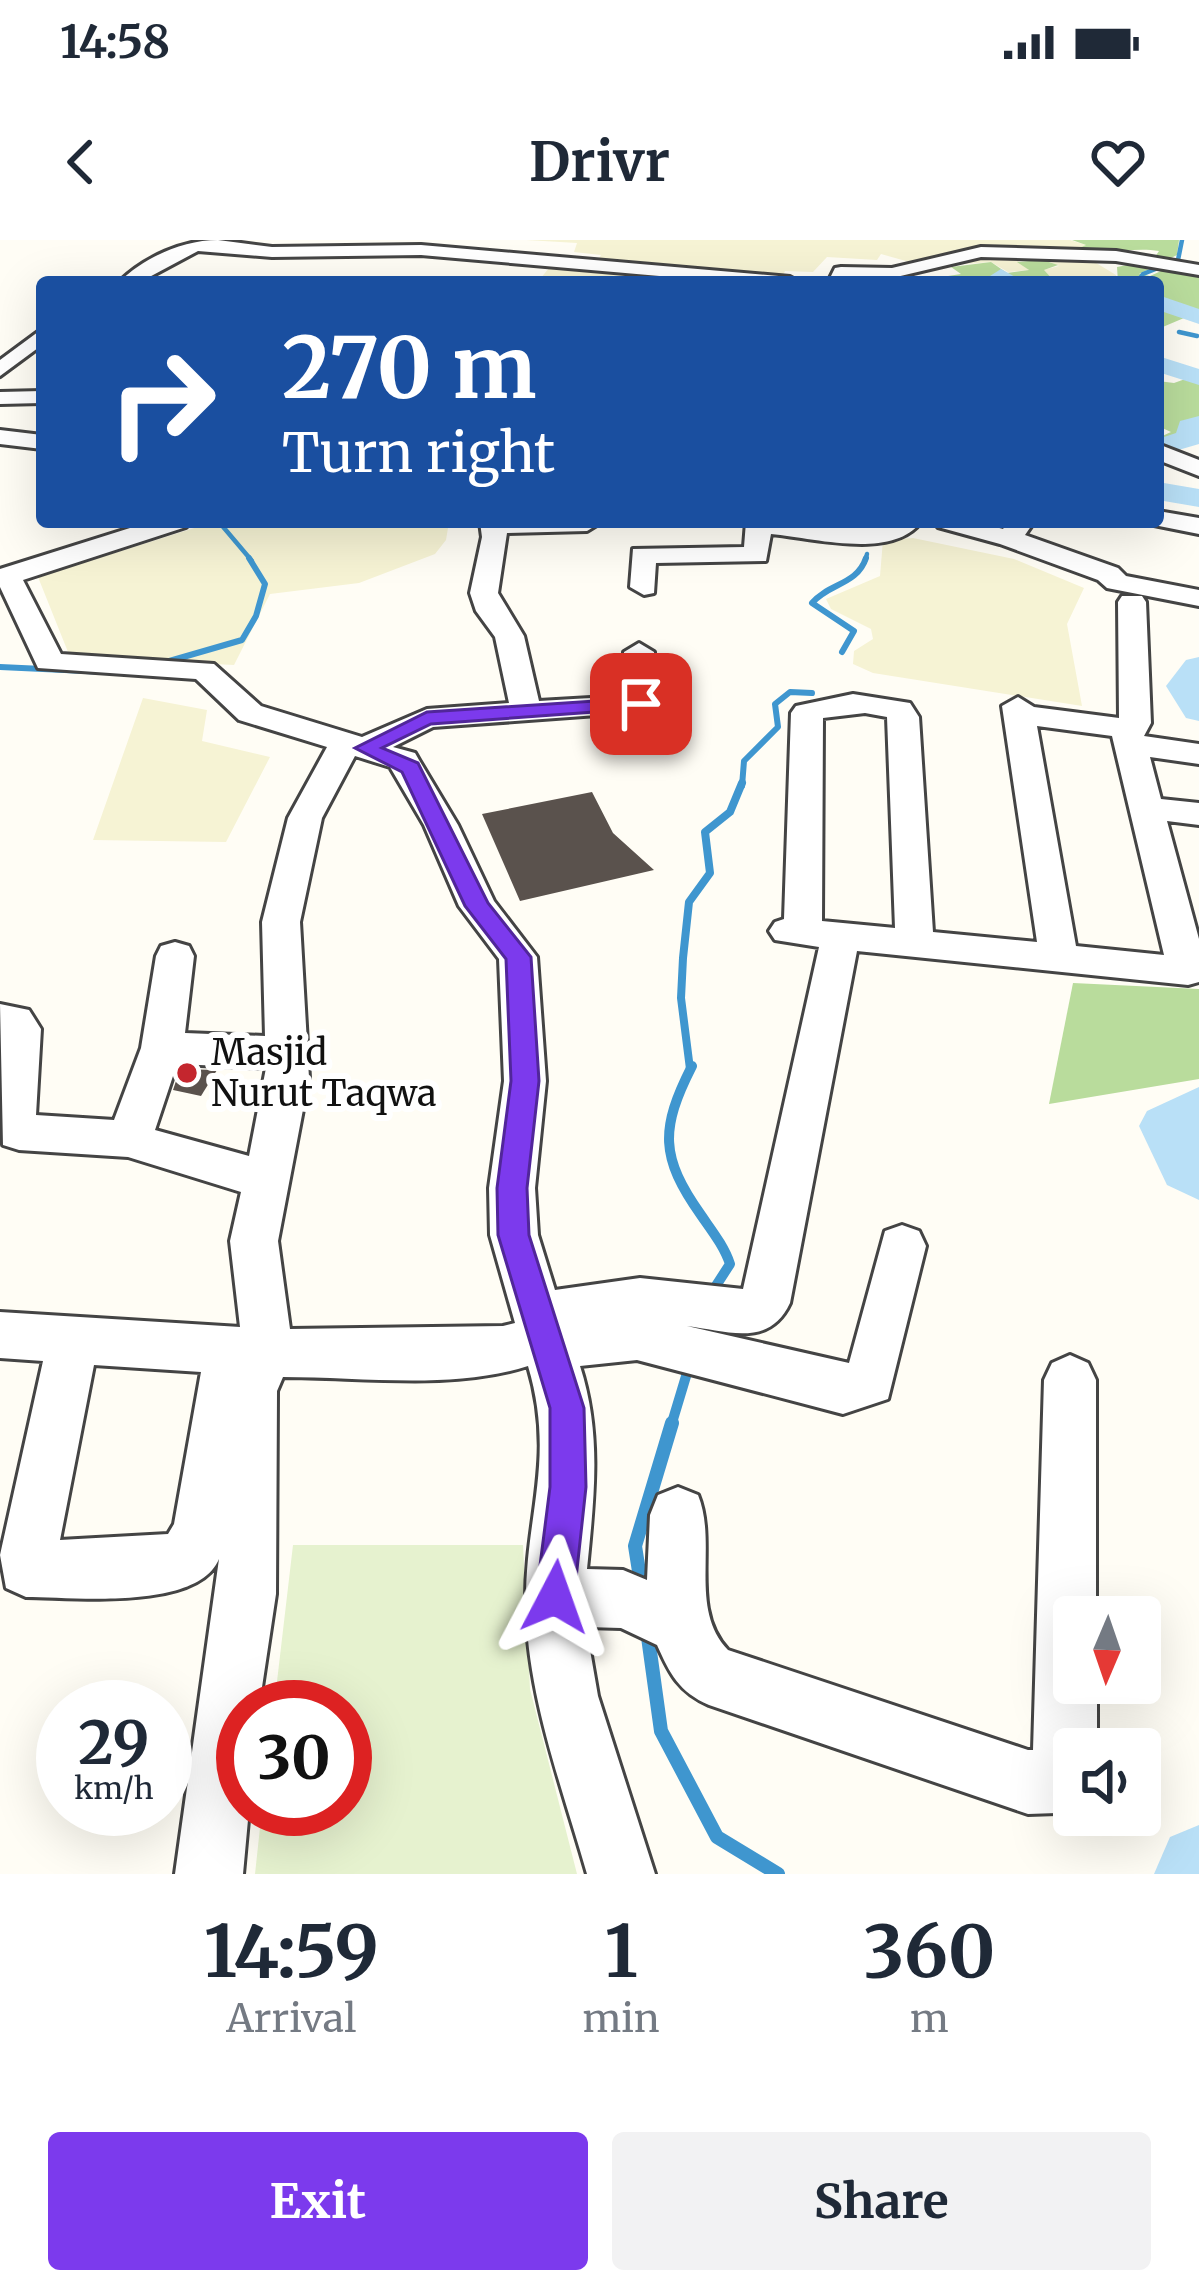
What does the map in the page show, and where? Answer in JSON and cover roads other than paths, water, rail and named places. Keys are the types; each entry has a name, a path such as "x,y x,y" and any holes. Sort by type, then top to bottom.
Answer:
{"street":[{"path":"140,273 202,243 272,252 421,250 706,276"},
{"path":"421,250 414,262 423,271"},
{"path":"841,276 844,271 892,274 981,252 1101,255 1193,269"},
{"path":"947,261 957,276"},
{"path":"766,276 779,263"},
{"path":"108,272 201,266"},
{"path":"0,370 9,355 36,339"},
{"path":"0,398 36,398"},
{"path":"0,437 36,441"},
{"path":"1164,454 1199,469"},
{"path":"1164,520 1199,526"},
{"path":"154,528 4,577 33,620 49,662 203,670 250,713 356,745 411,768 478,906 518,957 525,1081 512,1188 514,1235 567,1408 576,1598 567,1696 621,1874"},
{"path":"493,528 484,593 490,611 509,636 526,712"},
{"path":"644,587 641,555 757,555 759,528"},
{"path":"805,528 885,535 902,528"},
{"path":"1015,530 1118,582 1199,598"},
{"path":"810,933 1188,970 1183,890 1147,808 1128,736 1136,723 1132,602"},
{"path":"209,1874 247,1594 254,1241 288,1078 281,922 305,818 356,745 427,718 641,704 639,652"},
{"path":"541,1328 581,1343 637,1337 697,1328 754,1312 765,1303 810,933 807,713 820,707 884,705 899,710 903,717 915,943"},
{"path":"1059,957 1018,710 1199,754"},
{"path":"1147,808 1199,814"},
{"path":"130,1139 162,1048 175,956"},
{"path":"0,1019 15,1021 20,1029 14,1120 19,1132 130,1139 202,1165 268,1179"},
{"path":"162,1048 287,1053"},
{"path":"697,1328 820,1386 843,1388 870,1382 902,1246"},
{"path":"0,1335 249,1351 503,1350 541,1328"},
{"path":"74,1337 13,1568 146,1567 178,1562 192,1552 249,1351"},
{"path":"678,1515 676,1623 693,1662 728,1682 993,1771 1028,1781 1058,1781 1066,1738 1070,1380"},
{"path":"576,1598 623,1599 676,1623"}],"waterway":[{"path":"1142,276 1178,260 1182,240"},
{"path":"1164,304 1199,317"},
{"path":"1179,332 1197,336"},
{"path":"1164,366 1199,377"},
{"path":"1164,446 1189,438 1190,427 1199,424"},
{"path":"1164,492 1199,498"},
{"path":"224,528 252,561"},
{"path":"866,559 867,554"},
{"path":"159,664 242,640 256,616 265,584 249,558"},
{"path":"842,652 854,631 812,603 856,574 866,559"},
{"path":"0,667 107,672"},
{"path":"1199,668 1185,686 1199,710"},
{"path":"742,786 744,761 778,727 775,704 790,692 812,693"},
{"path":"690,1069 681,998 689,902 710,873 705,832 730,812 742,783"},
{"path":"692,1066 674,1108 669,1142 678,1176 730,1264 710,1295"},
{"path":"1199,1108 1166,1126 1187,1169 1199,1177"},
{"path":"671,1426 690,1363"},
{"path":"641,1584 635,1546 672,1423"},
{"path":"647,1630 661,1731 717,1837 778,1874"},
{"path":"1195,1874 1199,1866"}],"place":[{"name":"Masjid Nurut Taqwa","path":"187,1073"}]}
